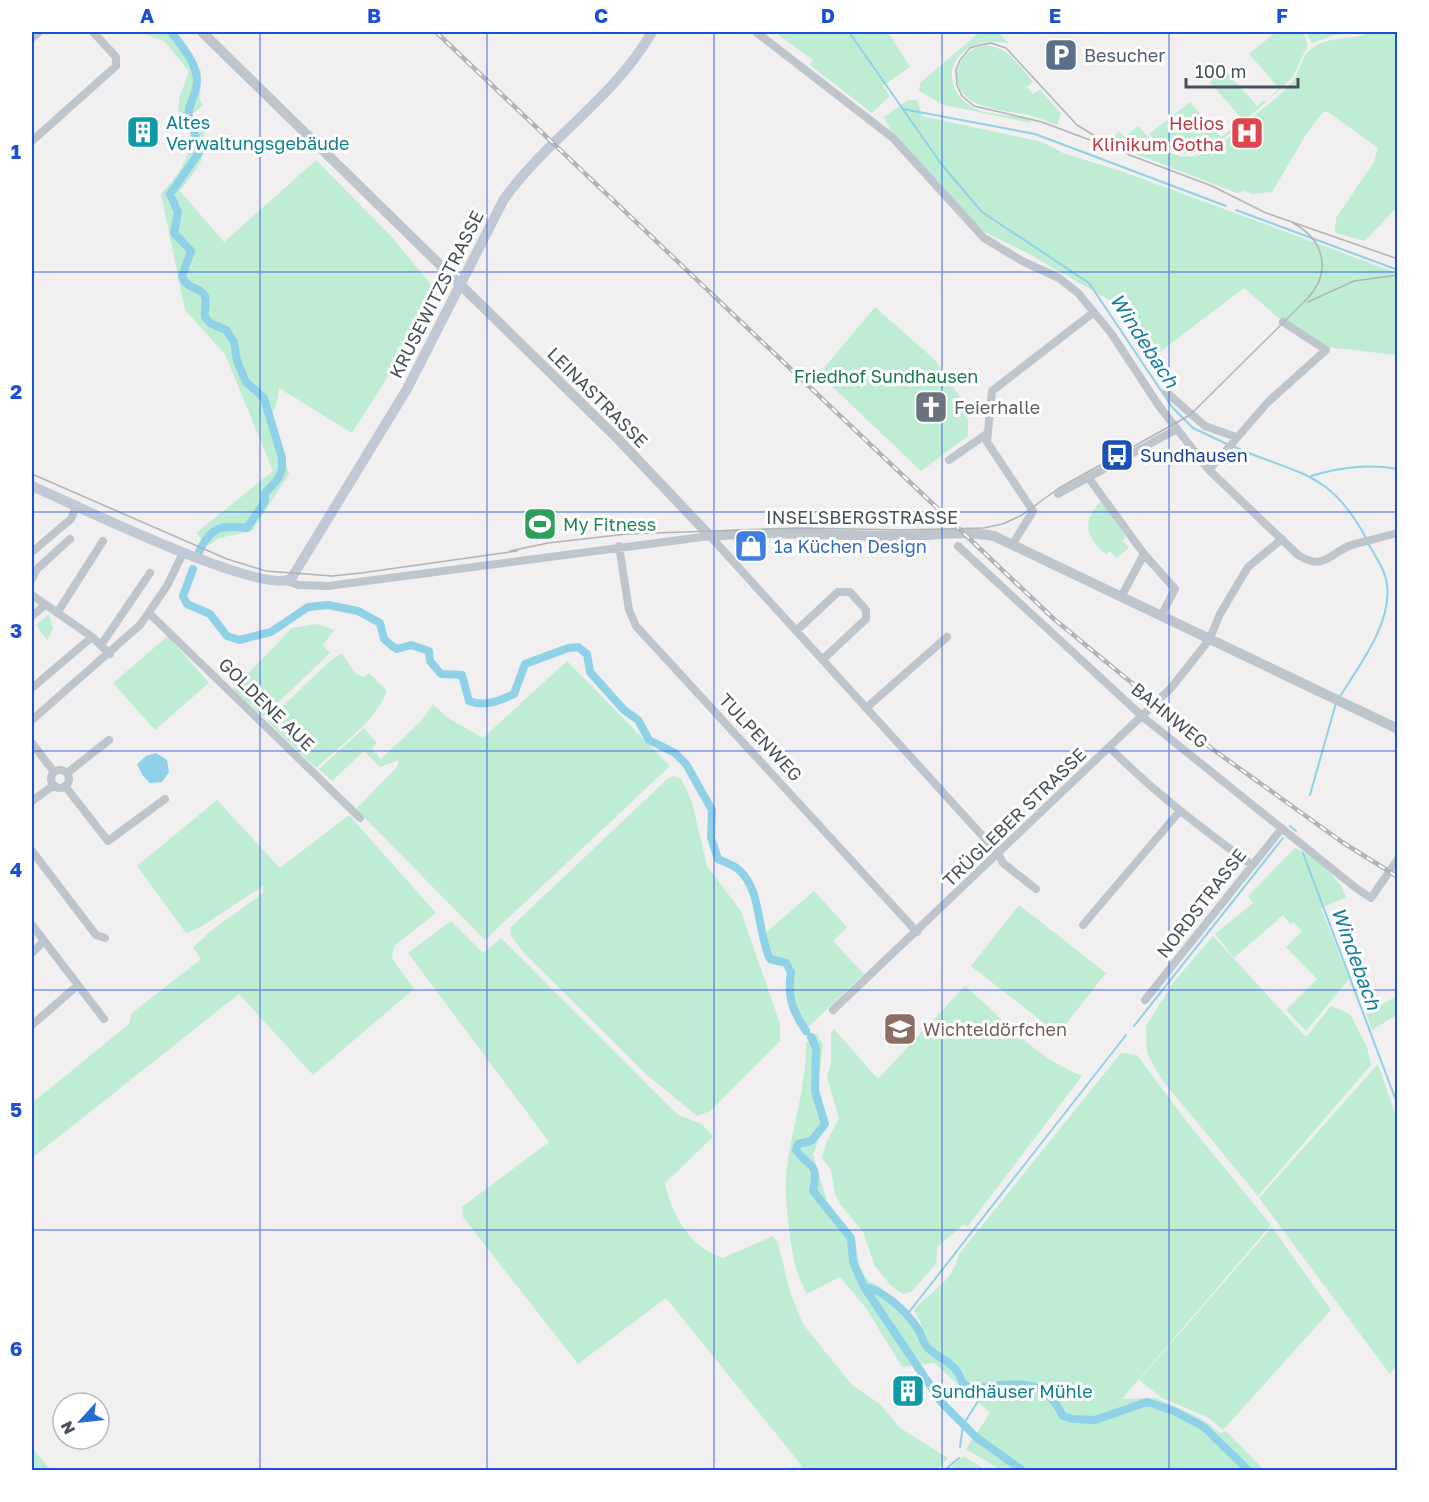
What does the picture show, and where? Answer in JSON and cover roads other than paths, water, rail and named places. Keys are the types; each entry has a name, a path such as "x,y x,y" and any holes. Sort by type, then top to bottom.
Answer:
{"main road":[{"name":"KRUSEWITZSTRASSE","path":"287,581 296,574 407,389 459,285 512,188 622,77 652,32"},
{"path":"32,486 183,553 225,569 272,580 287,581"}],"street":[{"path":"32,38 39,32"},
{"path":"32,141 116,66 116,57 93,32"},
{"name":"LEINASTRASSE","path":"202,32 613,434 710,536"},
{"path":"756,32 893,138 978,233 1022,261 1059,278 1078,293 1209,470 1298,555 1313,562 1325,561 1351,545 1398,533"},
{"path":"1012,545 1033,512 987,442 992,391 1094,312"},
{"path":"1209,470 1268,402 1326,350 1283,322"},
{"path":"1166,392 1205,426 1231,442"},
{"path":"1058,494 1177,429"},
{"path":"949,460 988,433"},
{"path":"1088,477 1144,554 1175,589 1161,616"},
{"path":"32,552 71,519 77,505"},
{"name":"INSELSBERGSTRASSE","path":"287,581 297,585 328,586 619,546 710,536 784,533 908,536 968,532 994,536 1398,729"},
{"path":"710,536 998,854 1003,863 1036,889"},
{"path":"32,579 37,569 70,539"},
{"name":"TRÜGLEBER STRASSE","path":"833,1010 1172,688 1209,640 1220,614 1248,567 1282,539"},
{"path":"57,613 103,541"},
{"name":"TULPENWEG","path":"619,546 629,610 636,626 917,932"},
{"name":"BAHNWEG","path":"958,546 1143,717 1371,898 1398,859"},
{"path":"32,720 110,654 150,614 183,553"},
{"path":"1121,597 1144,554"},
{"path":"101,645 150,573"},
{"path":"795,631 838,592 850,592 866,610 866,619 822,660"},
{"path":"32,596 92,637 110,654"},
{"path":"32,616 45,605"},
{"name":"GOLDENE AUE","path":"150,614 360,818"},
{"path":"32,688 92,637"},
{"path":"866,708 947,637"},
{"path":"67,773 109,740"},
{"path":"32,743 54,772"},
{"path":"1110,748 1148,786 1179,812 1252,865"},
{"path":"62,770 67,773 68,782 65,786 59,788 54,785 51,777 54,772 62,770"},
{"path":"32,801 54,785"},
{"path":"65,786 108,841 165,799"},
{"path":"1083,925 1179,812"},
{"name":"NORDSTRASSE","path":"1145,1000 1282,828"},
{"path":"32,851 96,935 105,938"},
{"path":"32,925 105,1019"},
{"path":"32,952 44,941"},
{"path":"32,1025 78,985"}],"water":[{"path":"156,753 167,760 169,772 162,782 150,783 143,776 137,764 146,756"}],"waterway":[{"path":"171,32 191,60 196,75 197,84 189,110 190,121"},
{"name":"Windebach","path":"849,32 942,165 982,212 1089,283 1172,407 1193,428 1227,444"},
{"path":"903,109 1035,134 1226,206"},
{"path":"194,131 199,148 198,154 170,194 178,212 174,233 191,251 182,276 187,284 205,296 205,317 210,323 226,330 234,342 237,361 246,382 264,398 282,458 282,469 278,479 265,493 265,501 247,528 218,529 203,543 199,552"},
{"path":"1236,210 1398,270"},
{"name":"Windebach","path":"1232,446 1310,477 1324,486 1352,515 1366,538"},
{"path":"1311,476 1354,467 1398,469"},
{"name":"Windebach","path":"1339,698 1379,630 1387,600 1385,574 1368,543"},
{"path":"193,569 183,596 187,604 210,614 227,636 239,640 271,632 308,607 328,605 358,611 380,623 384,639 392,646 397,649 411,645 429,651 430,661 441,674 462,675 469,701 475,703 492,702 514,694 525,664 568,648 578,647 587,654 590,672 624,710 638,720 649,740 675,753 686,764 712,810 711,838 718,859 737,868 746,878 752,889 770,959 786,963 791,972 792,1003 806,1031"},
{"name":"Windebach","path":"1310,795 1336,703"},
{"name":"Windebach","path":"1290,826 1296,831"},
{"path":"1134,1026 1283,838"},
{"name":"Windebach","path":"1303,853 1398,1106"},
{"path":"906,1316 1126,1035"},
{"path":"811,1037 816,1048 815,1091 825,1124 811,1141 798,1144 796,1150 814,1170 813,1191 851,1238 853,1262 864,1287 879,1292 901,1309 918,1329 927,1347 953,1367 963,1384 967,1386 977,1388 1015,1384 1034,1387 1050,1396 1063,1416 1073,1419 1095,1420 1147,1402 1174,1411 1204,1427 1248,1470"},
{"path":"864,1287 942,1403 977,1438 1022,1470"},
{"path":"960,1447 963,1425 987,1387"},
{"path":"945,1470 959,1458"}],"tram line":[{"path":"1121,152 1077,125 1006,48 991,43 979,45 970,48 960,60 956,70 957,85 962,96 974,106 1042,122 1212,186 1266,213 1398,259"},
{"path":"510,551 548,543 627,534 798,528 901,530 983,528 1003,524 1022,515 1059,488 1190,415 1307,299 1320,278 1321,257 1312,238 1293,223"},
{"path":"1308,302 1354,281 1398,275"},
{"path":"32,474 227,559 266,571 332,576 517,551"}],"railway":[{"path":"436,32 1054,619 1211,748 1342,842 1398,877"}],"place":[{"name":"Besucher","path":"1061,55"},
{"name":"Altes Verwaltungsgebäude","path":"143,132"},
{"name":"Helios Klinikum Gotha","path":"1247,133"},
{"name":"Feierhalle","path":"931,407"},
{"name":"Sundhausen","path":"1117,455"},
{"name":"My Fitness","path":"540,524"},
{"name":"1a Küchen Design","path":"751,546"},
{"name":"Wichteldörfchen","path":"900,1029"},
{"name":"Sundhäuser Mühle","path":"908,1391"}],"park label":[{"name":"Friedhof Sundhausen","path":"886,376"}]}
